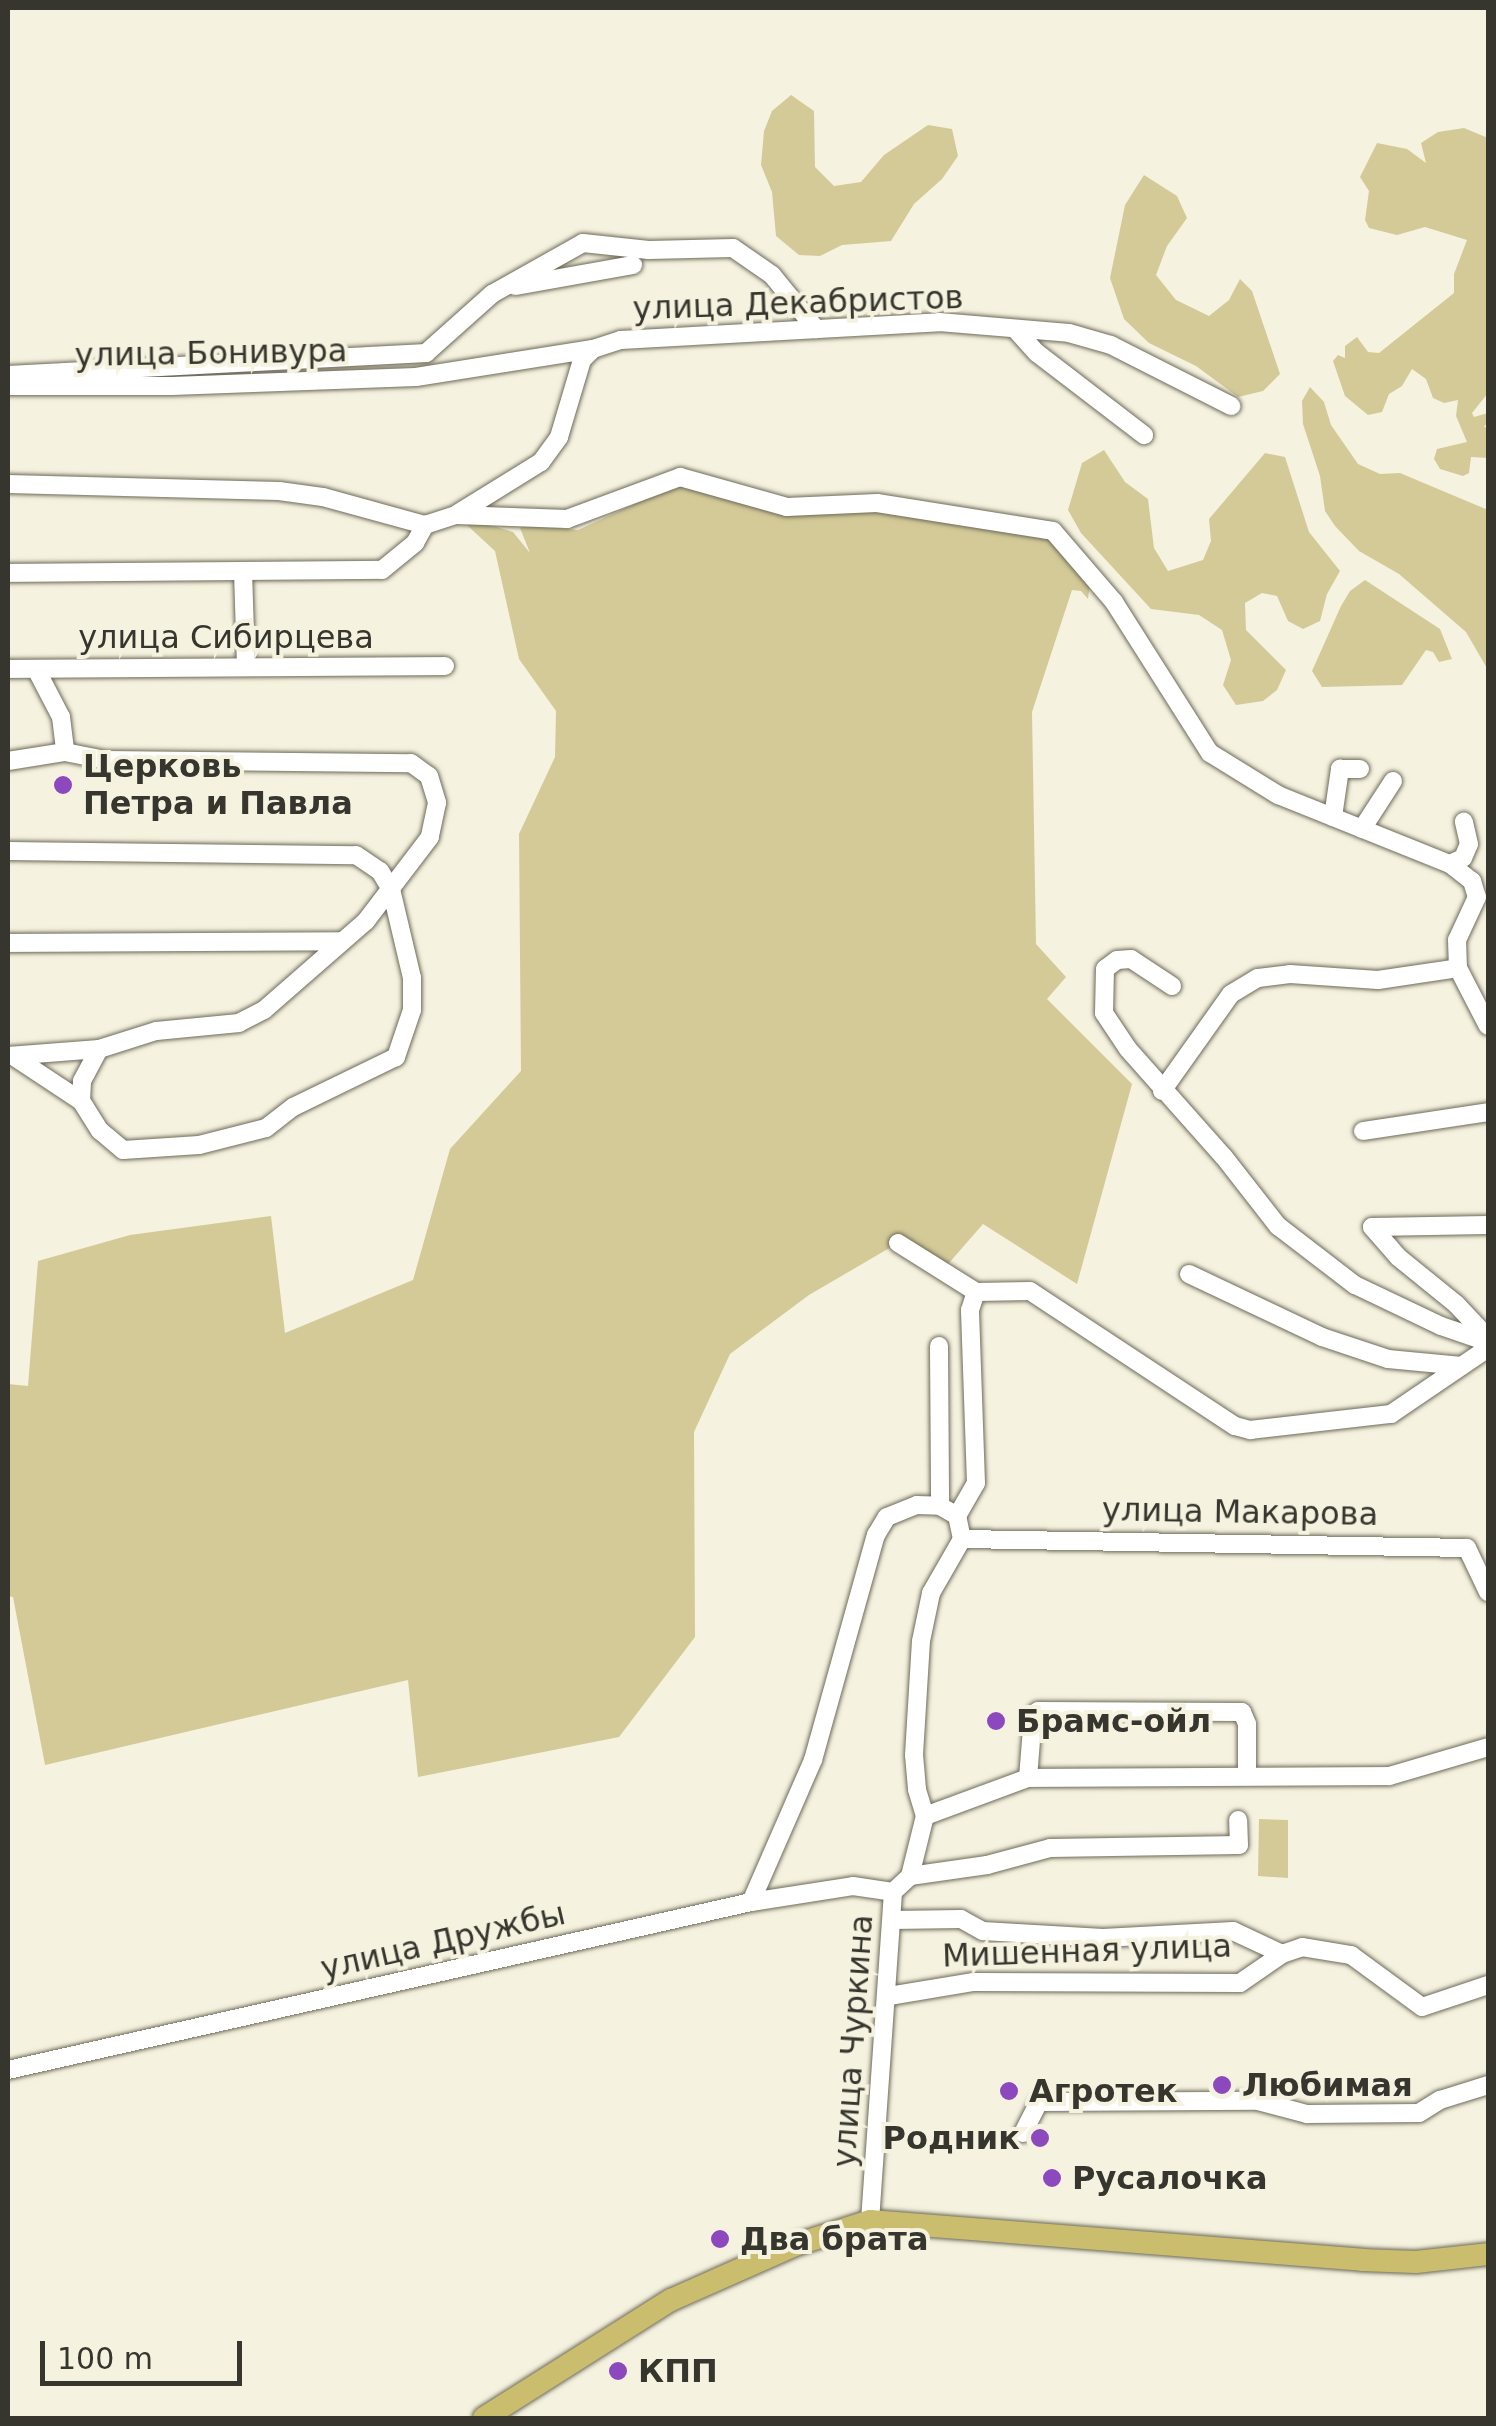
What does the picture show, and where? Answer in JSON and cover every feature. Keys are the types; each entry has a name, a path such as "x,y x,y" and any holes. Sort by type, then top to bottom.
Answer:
{"main road":[{"path":"484,2418 671,2300 795,2245 870,2222 1376,2261 1450,2260 1488,2254"}],"street":[{"path":"8,375 426,353 492,294 582,243 649,250 733,248 772,274 816,329"},
{"name":"улица Декабристов","path":"489,289 544,284 582,272 633,265"},
{"name":"улица Декабристов","path":"416,377 640,338 742,337 940,322 1100,341 1231,406"},
{"path":"1016,330 1036,353 1144,434"},
{"name":"улица Декабристов","path":"456,515 529,474 547,456 565,422 578,369 593,349"},
{"name":"улица Бонивура","path":"8,386 172,386 416,377"},
{"path":"8,484 279,492 323,497 425,525 456,515 567,518 680,477 787,507 863,502 1053,530 1114,602 1210,754 1278,794 1450,864 1472,881 1483,898 1458,940 1458,968 1488,1026"},
{"path":"8,573 382,570 414,543 425,525"},
{"path":"243,572 246,667"},
{"name":"улица Сибирцева","path":"8,669 445,666"},
{"path":"36,669 54,697 66,752"},
{"path":"8,761 66,752 106,760 411,763 430,776 438,803 430,837 366,921 264,1010 239,1023 156,1031 99,1049 10,1056"},
{"path":"1334,817 1340,769 1345,766 1360,770"},
{"path":"1362,828 1393,781"},
{"path":"1450,864 1462,858 1469,844 1464,822"},
{"path":"8,852 356,855 380,871 391,889 412,978 412,1010 396,1057 293,1108 266,1128 199,1145 123,1150 100,1131 81,1101 10,1056"},
{"path":"8,943 340,941"},
{"path":"1172,986 1130,959 1117,960 1105,970 1104,1012 1162,1091 1224,1156 1278,1226 1315,1259 1355,1285 1441,1326 1488,1343"},
{"path":"1162,1091 1231,994 1258,978 1290,974 1378,980 1458,968"},
{"path":"81,1101 82,1080 99,1049"},
{"path":"1363,1131 1488,1112"},
{"path":"1488,1225 1372,1226 1398,1258 1456,1304 1488,1343"},
{"path":"898,1243 976,1292 1030,1291 1235,1426 1250,1430 1391,1414 1462,1366 1488,1343"},
{"path":"1190,1274 1322,1337 1388,1359 1462,1366"},
{"path":"948,1511 976,1483 970,1310 976,1292"},
{"path":"939,1346 948,1511 962,1539 931,1593 921,1640 914,1754 917,1789 925,1816 910,1876 987,1865 1050,1848 1239,1845 1238,1820"},
{"path":"751,1902 813,1760 876,1535 887,1516 917,1505 948,1511"},
{"name":"улица Макарова","path":"962,1539 1467,1548 1488,1592"},
{"path":"1028,1778 1034,1716 1038,1711 1242,1712 1247,1724 1247,1774"},
{"path":"925,1816 1028,1778 1390,1776 1488,1747"},
{"name":"улица Чуркина","path":"870,2222 889,1996 893,1892 910,1876"},
{"name":"улица Дружбы","path":"8,2070 751,1902 854,1886 893,1892"},
{"name":"Мишенная улица","path":"892,1920 961,1918 983,1931 1102,1938 1233,1930 1282,1954"},
{"name":"Мишенная улица","path":"889,1996 974,1982 1240,1983 1282,1954 1302,1946 1352,1956 1422,2007 1488,1985"},
{"path":"1022,2132 1039,2102 1258,2101 1308,2114 1419,2113 1440,2100 1488,2085"}],"shaded area":[{"path":"791,95 814,111 815,167 834,186 861,182 884,155 928,125 952,129 958,156 942,179 914,204 891,241 842,245 820,256 799,255 776,236 772,192 761,165 764,131 772,111"},
{"path":"1464,128 1488,138 1488,393 1472,413 1474,417 1488,413 1484,426 1488,430 1488,458 1471,457 1469,473 1463,476 1440,469 1434,459 1437,449 1467,442 1456,416 1458,400 1444,403 1433,398 1426,379 1412,369 1402,386 1389,394 1382,412 1368,415 1345,396 1333,361 1338,355 1345,358 1345,346 1357,337 1368,352 1379,353 1454,293 1454,274 1467,240 1425,227 1397,235 1369,228 1365,220 1369,191 1360,177 1377,143 1407,149 1426,163 1421,143 1438,132"},
{"path":"1144,175 1177,196 1187,218 1167,246 1156,275 1176,300 1209,316 1229,300 1240,279 1252,291 1280,374 1263,391 1238,397 1196,366 1149,343 1124,319 1110,278 1125,205"},
{"path":"1310,387 1324,402 1331,425 1358,464 1380,474 1400,473 1488,510 1488,670 1466,632 1399,574 1359,551 1325,511 1320,476 1303,424 1302,401"},
{"path":"1104,450 1125,482 1148,499 1154,548 1168,571 1203,560 1211,541 1209,519 1265,453 1285,457 1309,532 1340,571 1327,594 1320,621 1303,629 1288,621 1277,596 1262,593 1245,603 1246,630 1286,670 1277,690 1263,701 1236,705 1223,685 1231,660 1222,630 1199,615 1151,609 1081,533 1068,510 1082,463"},
{"path":"683,482 1049,535 1090,583 1088,599 1081,591 1072,590 1032,712 1036,944 1066,977 1047,999 1132,1084 1077,1284 983,1224 942,1271 898,1243 809,1295 730,1354 694,1432 695,1637 619,1737 418,1777 408,1680 45,1765 13,1597 8,1596 8,1384 28,1386 38,1261 130,1235 271,1216 285,1333 413,1280 450,1149 521,1071 519,834 555,757 556,711 519,659 495,551 456,515 513,532 530,553 520,528 526,525 578,530"},
{"path":"1365,580 1440,629 1452,659 1439,662 1433,652 1426,650 1402,685 1322,687 1312,671 1341,606 1350,591"},
{"path":"1259,1819 1288,1820 1288,1878 1258,1876"}],"place":[{"name":"Церковь Петра и Павла","path":"63,785"},
{"name":"Брамс-ойл","path":"996,1721"},
{"name":"Любимая","path":"1222,2085"},
{"name":"Агротек","path":"1009,2091"},
{"name":"Родник","path":"1040,2138"},
{"name":"Русалочка","path":"1052,2178"},
{"name":"Два брата","path":"720,2239"},
{"name":"КПП","path":"618,2371"}]}
